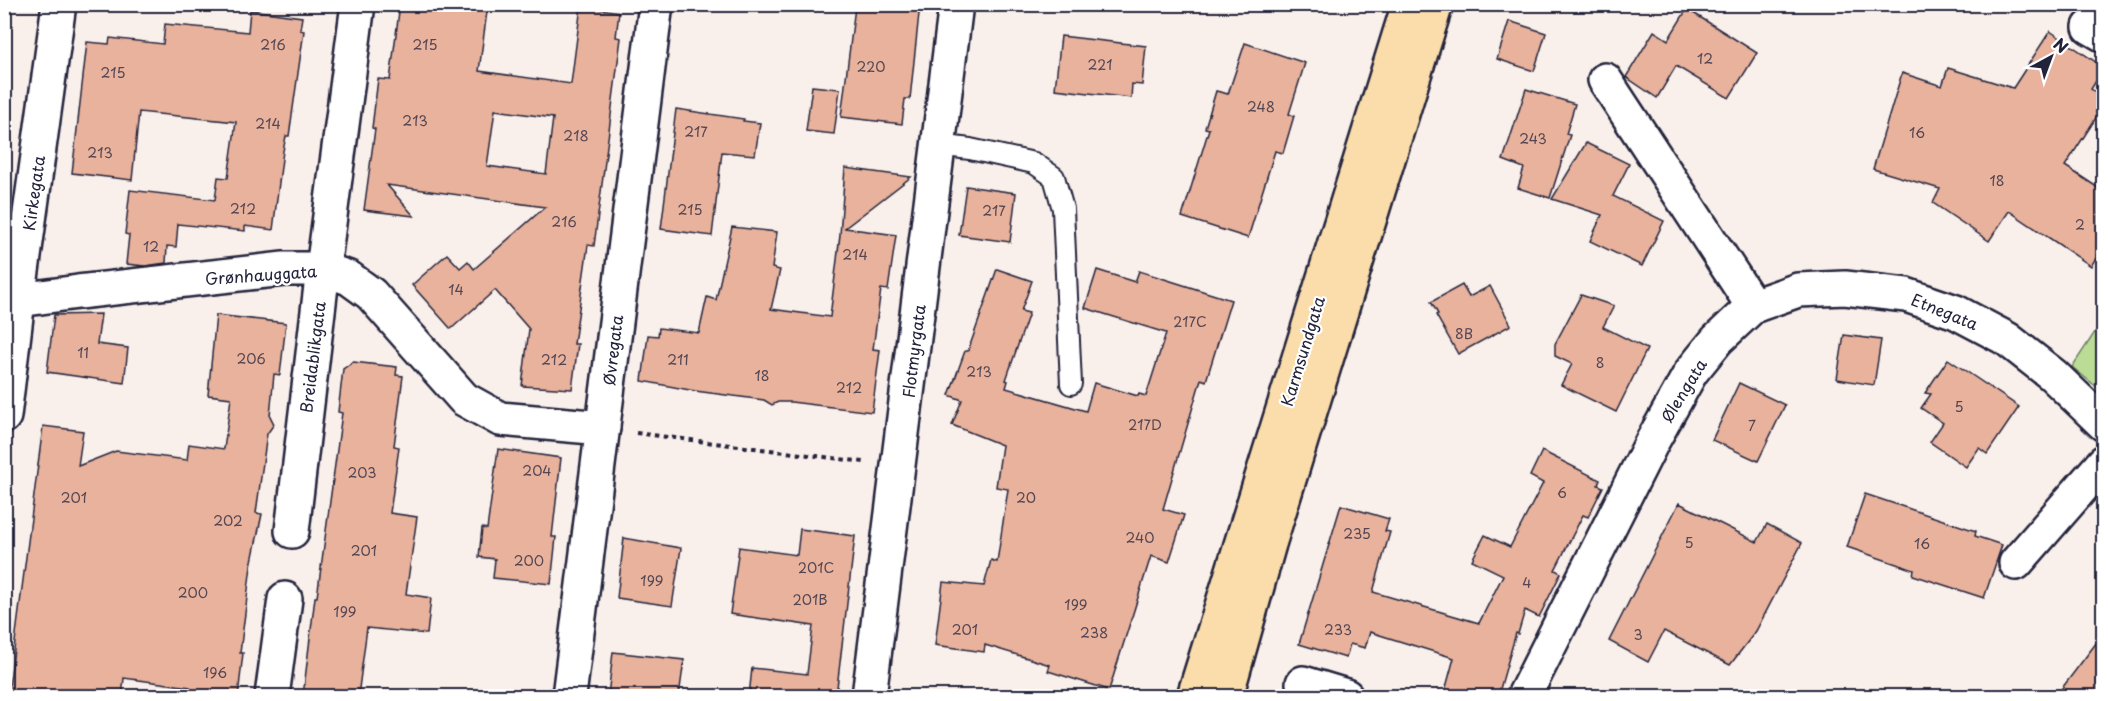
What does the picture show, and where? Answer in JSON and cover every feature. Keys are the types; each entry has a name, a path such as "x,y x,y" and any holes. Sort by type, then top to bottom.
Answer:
{"main road":[{"name":"Karmsundgata","path":"1194,696 1408,4"},
{"name":"Karmsundgata","path":"1226,696 1269,544 1436,4"}],"street":[{"name":"Kirkegata","path":"4,417 11,301 59,4"},
{"name":"Breidablikgata","path":"292,531 358,4"},
{"name":"Øvregata","path":"569,696 656,4"},
{"name":"Flotmyrgata","path":"869,696 956,4"},
{"path":"1605,80 1753,306"},
{"name":"Grønhauggata","path":"11,301 284,269 323,269 349,278 371,294 464,399 500,419 603,428"},
{"name":"Etnegata","path":"1753,306 1798,290 1845,288 1906,295 1956,312 2007,339 2053,375 2103,424"},
{"name":"Ølengata","path":"1524,696 1652,442 1691,372 1717,340 1753,306"},
{"path":"2016,563 2103,462"},
{"path":"272,696 285,599"},
{"path":"1303,683 1346,696"}],"lane":[{"path":"938,145 970,149 1034,163 1054,177 1063,209 1071,384"}],"path":[{"path":"603,428 898,467"}],"green space":[{"path":"2103,320 2103,392 2072,367"}],"building":[{"path":"400,4 488,4 479,71 571,84 581,6 619,12 616,37 621,38 594,246 588,245 574,344 578,344 572,389 522,386 529,329 495,290 451,329 412,285 447,254 460,268 468,261 474,269 545,207 387,185 414,216 364,210 375,129 372,128 378,79 390,80","holes":["495,110 553,118 546,174 487,166"]},
{"path":"886,4 920,4 910,99 905,99 902,124 841,117 855,7 885,11"},
{"path":"1687,9 1757,53 1729,98 1676,66 1657,98 1626,77 1654,31 1668,40"},
{"path":"250,10 302,17 300,30 304,31 289,136 286,136 283,151 273,230 245,226 245,231 178,224 176,247 167,246 166,263 145,266 126,264 129,235 125,234 130,190 215,200 218,177 228,178 236,122 139,112 132,180 72,173 87,42 109,44 110,38 163,44 165,24 248,32"},
{"path":"1509,21 1546,33 1534,71 1497,59"},
{"path":"2050,31 2103,67 2091,89 2103,97 2103,107 2065,166 2103,191 2103,247 2091,266 2009,211 1989,241 1933,203 1940,189 1873,169 1902,73 1942,86 1948,68 2013,88"},
{"path":"1061,36 1146,46 1142,85 1132,84 1131,98 1055,89"},
{"path":"1245,43 1305,63 1289,114 1294,116 1283,153 1275,151 1248,238 1182,217 1209,129 1205,128 1216,91 1228,94"},
{"path":"812,86 840,89 834,134 806,131"},
{"path":"1526,89 1575,104 1566,134 1570,135 1550,198 1518,188 1524,168 1503,160"},
{"path":"676,109 760,123 755,155 722,152 712,236 661,229"},
{"path":"1586,143 1629,164 1613,196 1664,221 1642,266 1590,241 1602,215 1552,199"},
{"path":"845,168 911,177 845,228 896,235 888,290 881,289 873,349 880,350 872,412 791,402 778,402 772,405 764,400 642,381 648,335 658,336 659,328 699,333 707,297 716,300 732,227 777,232 772,268 780,270 771,309 830,317"},
{"path":"966,186 1016,193 1010,242 959,235"},
{"path":"997,269 1032,281 1021,311 1029,313 1006,380 1008,381 1006,388 1086,411 1094,383 1138,396 1139,394 1146,396 1166,333 1085,308 1097,270 1135,282 1139,271 1231,300 1206,381 1201,379 1163,509 1184,515 1169,562 1151,556 1109,690 1048,671 1050,665 985,645 984,652 935,645 943,582 984,586 991,560 997,562 1008,489 996,487 1002,445 952,425 962,400 949,395 965,351 968,351"},
{"path":"1462,285 1469,297 1490,286 1511,325 1458,354 1431,302"},
{"path":"1581,295 1614,306 1603,327 1647,349 1616,412 1561,385 1572,364 1555,356 1555,344"},
{"path":"101,314 97,344 128,348 124,383 47,372 54,315"},
{"path":"216,315 286,323 280,375 274,374 270,416 274,424 267,434 256,513 262,514 251,566 240,653 243,653 238,696 188,696 190,687 124,678 122,696 8,696 43,426 83,431 78,466 116,451 187,460 189,444 224,449 231,398 208,395"},
{"path":"1844,335 1881,340 1874,385 1837,379"},
{"path":"1948,359 2019,407 1987,454 1979,448 1966,467 1930,442 1943,423 1921,408 1931,394 1925,393"},
{"path":"353,362 397,367 396,375 403,376 394,446 399,447 390,513 417,517 406,594 431,598 427,634 367,628 358,696 303,696 342,413 338,412 343,369"},
{"path":"1739,383 1785,405 1758,461 1712,440"},
{"path":"498,449 561,458 552,537 556,537 551,584 493,578 495,559 479,557 482,528 487,529"},
{"path":"1542,451 1600,480 1598,485 1603,487 1588,517 1583,515 1555,570 1561,573 1539,617 1525,610 1498,696 1468,696 1445,691 1454,658 1370,632 1365,648 1350,644 1346,658 1299,644 1341,505 1389,519 1385,531 1390,532 1373,592 1479,623 1503,575 1472,560 1485,535 1510,547 1543,483 1530,476"},
{"path":"1865,494 1976,531 1975,536 2002,545 1984,598 1913,575 1914,570 1847,547"},
{"path":"1679,503 1757,542 1767,524 1802,543 1756,631 1730,665 1664,631 1648,662 1609,641"},
{"path":"800,529 855,536 836,696 749,696 752,668 807,674 813,626 730,614 739,547 797,555"},
{"path":"624,538 681,548 672,606 617,598"},
{"path":"2103,634 2103,696 2056,696"},
{"path":"613,652 684,660 679,696 608,696"}]}
